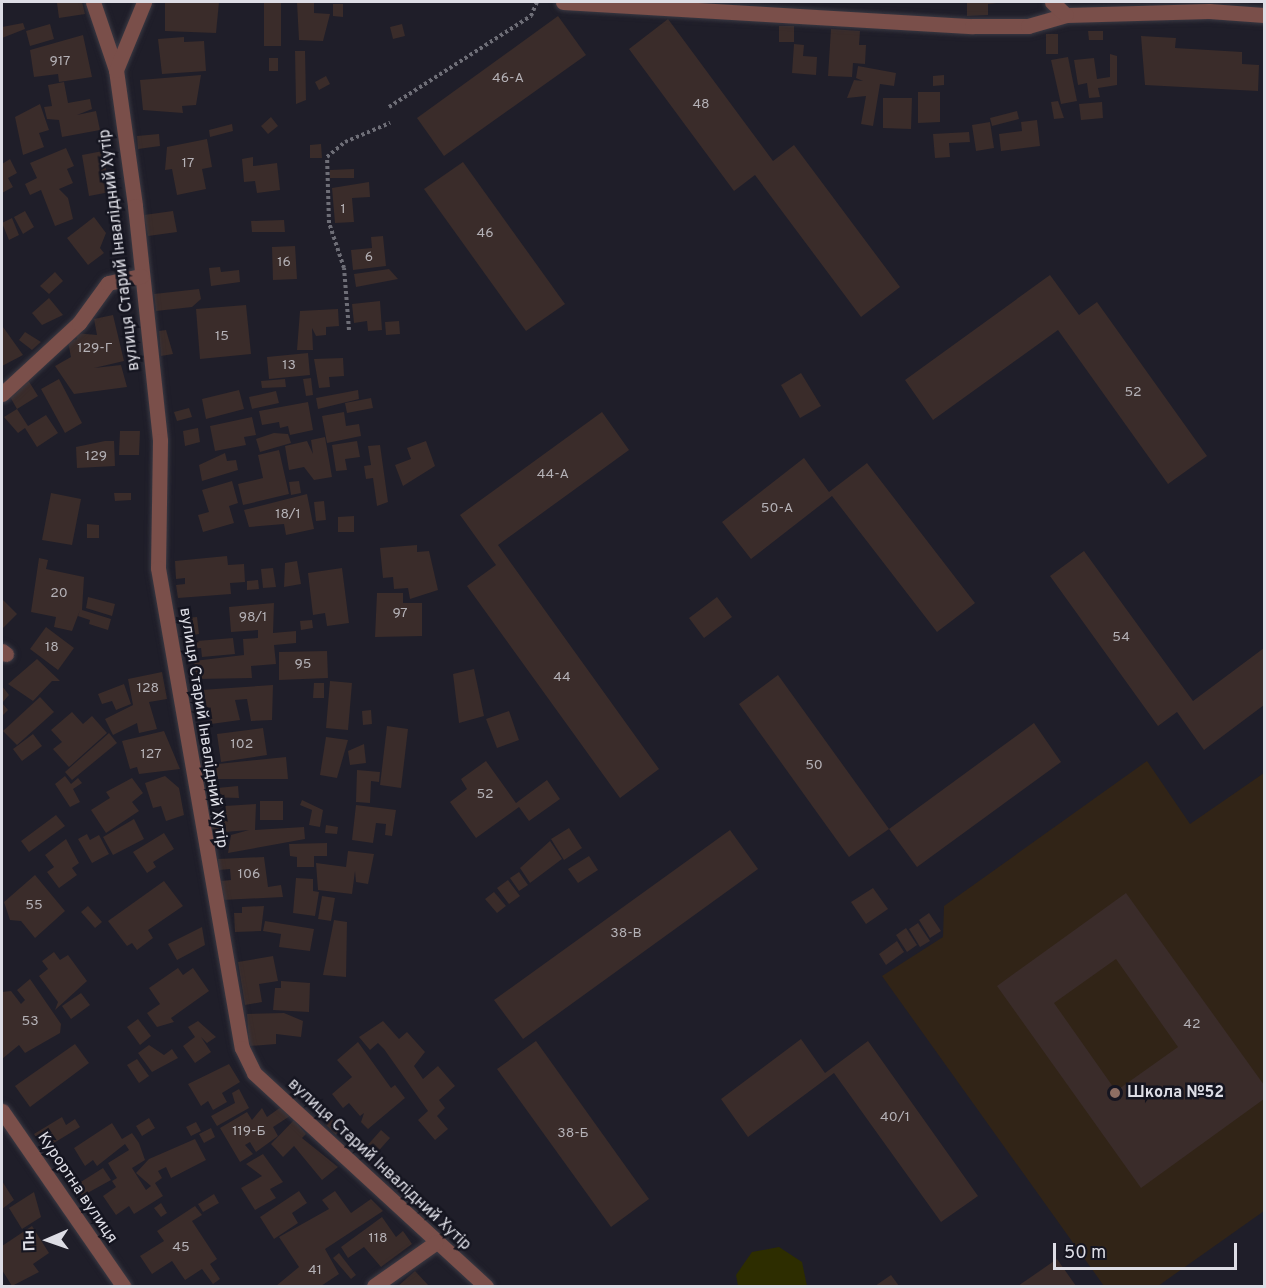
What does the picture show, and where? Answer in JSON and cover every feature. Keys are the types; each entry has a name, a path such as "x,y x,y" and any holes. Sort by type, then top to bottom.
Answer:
{"street":[{"name":"вулиця Старий Інвалідний Хутір","path":"93,2 116,70 160,441 158,568 242,1048 254,1073 435,1243 486,1287"},
{"path":"116,70 144,2"},
{"path":"563,2 600,2 972,26 1028,26 1066,15 1209,11 1264,15"},
{"path":"1052,2 1066,15"},
{"path":"2,394 78,323 108,283 141,276"},
{"name":"Курортна вулиця","path":"2,1111 123,1287"},
{"path":"374,1287 435,1243"}],"path":[{"path":"389,107 531,16 537,2"},
{"path":"349,330 344,268 329,223 327,157 345,142 390,123"}],"shaded area":[{"name":"Школа №52","path":"1147,761 1190,824 1264,773 1264,1211 1158,1286 1104,1286 882,976 943,937 944,906"},
{"path":"779,1247 802,1262 807,1286 738,1286 736,1275 752,1252"}],"building":[{"path":"82,2 85,14 59,18 57,3"},
{"path":"165,2 219,2 216,33 165,31"},
{"path":"264,2 281,2 281,46 264,46"},
{"path":"297,2 314,2 314,13 330,14 323,41 299,40"},
{"path":"967,2 997,3 988,4 988,15 967,16"},
{"path":"333,4 343,4 343,17 333,16"},
{"path":"558,16 586,55 444,156 417,118"},
{"path":"668,19 773,161 794,145 900,287 861,317 755,175 734,191 629,49"},
{"path":"23,23 25,29 2,38 2,27"},
{"path":"50,24 54,39 30,46 26,31"},
{"path":"402,24 405,36 393,39 390,27"},
{"path":"779,26 794,26 794,42 779,42"},
{"path":"831,29 860,31 859,45 866,45 865,64 853,63 852,77 828,76"},
{"path":"1088,31 1103,31 1103,40 1089,40"},
{"path":"1046,34 1058,34 1058,54 1046,54"},
{"path":"83,35 92,77 59,82 58,74 34,77 30,50"},
{"path":"1141,36 1176,38 1175,48 1242,52 1242,64 1259,65 1258,91 1145,85"},
{"path":"184,37 184,42 204,41 206,71 162,74 158,39"},
{"path":"794,44 804,45 803,56 817,57 816,75 792,73"},
{"path":"295,51 305,51 306,100 296,104"},
{"path":"1110,54 1117,56 1117,85 1098,88 1100,97 1089,98 1087,83 1078,85 1074,60 1094,58 1097,79 1110,77"},
{"path":"1068,57 1077,101 1061,104 1051,60"},
{"path":"269,58 278,58 278,71 269,71"},
{"path":"858,66 896,73 894,86 880,84 873,126 861,124 866,96 847,98 854,80 863,81 856,78"},
{"path":"201,75 196,105 182,106 183,113 143,110 140,80"},
{"path":"944,75 944,85 933,86 933,76"},
{"path":"326,76 330,84 319,90 315,82"},
{"path":"64,82 68,103 90,99 92,109 77,115 96,111 100,130 62,137 59,120 47,119 44,107 52,106 48,85"},
{"path":"918,92 940,92 940,122 918,123"},
{"path":"883,98 912,98 911,129 883,128"},
{"path":"1058,101 1064,118 1054,119 1051,102"},
{"path":"1102,102 1103,118 1081,120 1079,104"},
{"path":"40,104 49,130 39,133 44,147 23,155 15,117"},
{"path":"1017,111 1019,119 992,126 990,118"},
{"path":"271,117 278,126 268,134 261,126"},
{"path":"1037,120 1040,146 1001,151 999,134 1022,131 1021,122"},
{"path":"990,122 994,148 976,151 972,125"},
{"path":"232,124 233,131 210,137 209,130"},
{"path":"969,132 970,142 949,143 950,157 935,158 933,134"},
{"path":"159,134 160,146 138,149 137,136"},
{"path":"207,139 212,167 202,169 206,189 177,195 172,169 165,170 167,147"},
{"path":"321,144 322,158 310,158 310,145"},
{"path":"66,148 74,166 67,169 73,183 59,189 68,198 73,219 55,226 41,190 30,195 25,184 37,178 30,163"},
{"path":"103,151 110,192 89,196 82,155"},
{"path":"253,157 253,166 277,163 280,190 257,193 255,181 244,182 242,159"},
{"path":"10,159 17,173 8,178 13,187 2,193 2,164"},
{"path":"463,162 565,304 526,331 424,189"},
{"path":"354,169 354,178 330,178 330,170"},
{"path":"369,182 370,197 352,198 354,222 335,223 332,188"},
{"path":"25,211 34,227 23,234 14,217"},
{"path":"173,211 177,232 148,236 144,215"},
{"path":"94,217 106,233 100,248 104,253 88,265 67,238"},
{"path":"12,218 19,235 9,240 2,223"},
{"path":"284,220 285,232 252,232 251,221"},
{"path":"383,236 386,266 353,270 351,250 372,248 371,237"},
{"path":"295,246 297,279 273,280 272,247"},
{"path":"220,267 221,272 239,270 240,282 211,286 209,268"},
{"path":"389,269 398,279 356,287 354,274"},
{"path":"55,272 63,281 49,294 40,286"},
{"path":"1050,275 1079,315 1097,302 1207,456 1168,484 1058,330 933,420 905,380"},
{"path":"199,289 201,299 192,307 156,311 154,294"},
{"path":"49,298 63,315 42,325 32,313"},
{"path":"380,301 382,330 368,331 367,321 354,323 352,304"},
{"path":"246,305 251,354 200,359 196,309"},
{"path":"338,309 339,326 326,327 326,335 316,336 312,328 313,350 297,350 300,311"},
{"path":"113,315 124,361 94,368 121,365 127,387 74,394 55,366 71,357 68,342 77,339 75,333 97,335 94,319"},
{"path":"399,321 400,334 386,335 385,322"},
{"path":"2,328 23,355 2,366"},
{"path":"166,330 173,354 161,356 159,331"},
{"path":"25,332 41,342 32,350 19,340"},
{"path":"308,353 310,375 269,379 267,357"},
{"path":"343,358 344,376 329,377 330,387 319,388 314,359"},
{"path":"801,373 821,406 800,418 781,385"},
{"path":"311,378 313,395 306,396 303,379"},
{"path":"59,379 82,423 65,433 41,389"},
{"path":"285,379 286,387 262,388 261,381"},
{"path":"28,380 38,396 17,409 9,395"},
{"path":"239,390 244,409 206,419 202,399"},
{"path":"358,390 359,399 318,409 316,398"},
{"path":"276,391 279,403 252,409 249,397"},
{"path":"371,398 373,408 347,413 345,403"},
{"path":"308,402 313,430 290,435 288,426 280,428 279,422 262,425 259,411"},
{"path":"189,408 192,417 177,421 174,412"},
{"path":"17,409 28,426 46,415 58,433 37,447 25,428 18,433 4,417"},
{"path":"344,412 346,426 359,424 361,436 327,443 322,416"},
{"path":"602,412 629,450 498,545 659,769 620,798 467,586 496,565 460,515"},
{"path":"252,417 256,435 244,437 246,445 215,451 210,426"},
{"path":"198,428 200,442 185,446 183,431"},
{"path":"120,431 140,431 139,455 119,455"},
{"path":"274,433 288,434 291,443 260,452 256,439"},
{"path":"325,437 332,477 314,480 304,467 289,470 285,446 307,441 313,454 311,440"},
{"path":"114,441 115,466 77,468 76,447"},
{"path":"357,441 360,457 345,459 347,470 336,471 332,445"},
{"path":"426,441 435,466 403,486 395,465 411,459 407,448"},
{"path":"380,445 388,502 377,506 373,478 366,479 364,466 371,465 368,446"},
{"path":"279,450 289,494 243,505 238,484 263,478 258,455"},
{"path":"225,453 227,461 236,460 238,470 202,481 199,465"},
{"path":"804,458 829,492 867,463 975,603 937,632 832,496 751,559 722,522"},
{"path":"232,481 238,503 229,506 234,523 203,532 198,515 209,512 202,490"},
{"path":"299,481 301,493 291,495 289,482"},
{"path":"51,493 81,499 72,545 42,540"},
{"path":"114,493 131,493 131,500 115,501"},
{"path":"307,494 314,529 286,535 284,524 249,527 244,510"},
{"path":"324,501 326,520 316,521 314,502"},
{"path":"354,516 354,532 338,532 338,517"},
{"path":"87,524 99,525 99,538 87,538"},
{"path":"417,545 417,552 429,551 438,590 410,599 408,588 394,589 393,577 383,578 380,548"},
{"path":"1084,551 1193,701 1264,648 1264,705 1204,750 1177,712 1158,726 1050,576"},
{"path":"227,556 228,565 244,564 245,582 230,583 231,594 178,598 176,585 185,584 185,578 176,579 175,561"},
{"path":"39,558 48,560 46,569 84,577 82,610 111,619 108,630 89,624 90,620 78,616 80,610 72,631 54,627 56,617 31,612"},
{"path":"297,561 301,584 284,587 285,563"},
{"path":"273,568 276,587 263,588 261,569"},
{"path":"342,568 349,623 327,626 325,613 313,615 308,573"},
{"path":"258,580 259,589 247,590 247,581"},
{"path":"377,593 403,593 403,603 422,603 422,636 375,637"},
{"path":"88,597 115,604 112,616 86,608"},
{"path":"717,597 732,617 704,638 689,618"},
{"path":"2,599 17,614 2,629"},
{"path":"274,603 273,633 296,631 296,643 274,645 276,664 251,666 252,678 197,679 194,661 244,655 243,639 258,638 258,630 231,632 229,607"},
{"path":"197,617 199,634 188,636 186,618"},
{"path":"312,620 313,628 301,630 300,621"},
{"path":"46,627 74,648 58,670 30,649"},
{"path":"233,638 235,654 202,657 201,648 186,649 185,642"},
{"path":"327,651 328,678 279,680 279,652"},
{"path":"37,659 60,681 52,681 33,701 8,684"},
{"path":"474,669 484,716 459,723 453,674"},
{"path":"162,672 167,699 149,702 157,729 139,733 137,723 113,735 105,719 133,705 128,679"},
{"path":"778,675 889,829 849,857 739,704"},
{"path":"330,681 352,683 348,730 326,728"},
{"path":"314,683 324,683 324,698 313,698"},
{"path":"124,684 131,704 116,710 112,701 102,704 98,694"},
{"path":"273,685 272,720 251,721 247,699 235,700 240,720 211,724 210,712 203,713 201,690"},
{"path":"2,686 9,695 2,703"},
{"path":"40,697 54,712 17,745 3,731"},
{"path":"2,703 8,710 2,716"},
{"path":"371,710 372,724 363,725 362,711"},
{"path":"509,711 519,740 497,748 486,719"},
{"path":"72,712 83,724 92,716 107,733 69,767 53,749 62,742 51,730"},
{"path":"1034,723 1061,762 917,867 889,829"},
{"path":"387,726 408,729 401,788 380,785"},
{"path":"263,728 267,755 221,762 217,734"},
{"path":"164,731 180,769 139,774 137,767 130,769 122,741"},
{"path":"109,733 117,743 72,780 65,772"},
{"path":"33,734 42,746 22,761 13,749"},
{"path":"326,737 348,740 337,778 320,775"},
{"path":"364,744 366,763 350,765 348,751"},
{"path":"286,757 288,779 209,779 208,765"},
{"path":"486,761 516,803 547,780 560,799 529,821 519,807 476,838 450,802 467,789 461,779"},
{"path":"357,770 380,772 379,782 371,781 370,803 356,802"},
{"path":"65,776 71,784 78,778 82,783 73,789 80,802 70,807 55,784"},
{"path":"165,776 179,788 184,815 166,821 161,806 153,808 145,783"},
{"path":"132,778 143,793 132,802 139,811 106,833 91,810 110,798 106,792"},
{"path":"238,786 239,798 208,797 207,789"},
{"path":"302,800 323,810 320,827 309,825 312,810 300,805"},
{"path":"260,801 283,801 283,820 260,820"},
{"path":"256,804 255,830 304,827 305,839 228,853 231,835 249,830 212,833 212,821 226,820 225,806"},
{"path":"356,805 396,810 392,836 385,835 386,824 376,823 373,843 352,840"},
{"path":"56,815 65,826 29,852 21,841"},
{"path":"134,819 144,839 113,855 103,837"},
{"path":"326,825 338,827 337,834 325,833"},
{"path":"569,828 582,848 564,860 551,839"},
{"path":"730,830 758,869 523,1039 494,1000"},
{"path":"164,833 174,849 153,862 156,867 147,873 133,852"},
{"path":"87,834 90,840 99,835 109,854 92,863 78,839"},
{"path":"66,839 79,863 72,868 77,875 59,888 47,872 54,867 45,855"},
{"path":"550,841 562,859 530,883 520,868"},
{"path":"327,843 327,856 314,856 314,867 297,867 297,857 290,856 289,844"},
{"path":"348,851 374,854 368,884 356,882 355,871 352,894 318,890 316,863 346,867"},
{"path":"589,856 598,870 578,883 568,869"},
{"path":"264,857 268,887 281,885 283,897 222,900 221,881 231,880 230,869 219,870 218,859"},
{"path":"519,872 528,885 519,891 510,878"},
{"path":"35,875 65,911 35,938 21,921 10,920 4,902"},
{"path":"296,878 313,879 313,891 319,892 315,916 293,913"},
{"path":"508,880 520,896 509,904 497,888"},
{"path":"164,881 183,906 148,930 153,938 137,950 132,943 127,946 108,921"},
{"path":"873,888 888,909 866,924 851,902"},
{"path":"494,892 506,906 497,913 485,899"},
{"path":"1126,893 1264,1085 1264,1099 1141,1188 997,986","holes":["1116,959 1178,1047 1116,1091 1054,1003"]},
{"path":"322,896 335,898 331,921 318,919"},
{"path":"88,906 102,922 95,928 81,912"},
{"path":"264,906 261,931 235,932 234,913 242,913 242,907"},
{"path":"929,913 941,931 930,938 919,920"},
{"path":"334,920 347,922 346,977 323,975"},
{"path":"265,921 314,929 310,951 279,947 281,934 263,931"},
{"path":"918,923 930,941 920,947 909,929"},
{"path":"202,927 205,945 177,960 168,944"},
{"path":"906,928 917,945 907,952 896,935"},
{"path":"897,941 904,952 886,965 879,954"},
{"path":"54,952 60,960 68,955 87,981 55,1010 58,1002 39,976 48,969 42,961"},
{"path":"273,956 278,981 259,984 262,1002 245,1005 238,962"},
{"path":"178,968 183,975 193,968 209,991 171,1018 174,1022 157,1027 147,1013 160,1004 149,988"},
{"path":"30,979 61,1024 60,1033 25,1053 19,1045 2,1059 2,992 11,991 21,1004 25,1000 17,990"},
{"path":"281,981 310,983 309,1012 273,1010 275,988 281,988"},
{"path":"81,993 90,1005 71,1019 62,1006"},
{"path":"284,1013 303,1021 301,1037 276,1034 276,1044 249,1046 247,1014"},
{"path":"138,1019 151,1036 140,1045 127,1027"},
{"path":"198,1021 216,1037 207,1043 201,1037 211,1052 195,1063 183,1046 195,1037 188,1027"},
{"path":"383,1021 399,1039 407,1032 425,1052 414,1066 423,1079 438,1066 455,1086 439,1100 445,1108 437,1116 448,1129 435,1140 418,1120 428,1111 384,1049 378,1043 370,1050 359,1037"},
{"path":"801,1039 825,1073 868,1041 978,1196 941,1222 834,1073 748,1137 721,1099"},
{"path":"536,1041 649,1199 611,1227 497,1069"},
{"path":"358,1042 391,1088 395,1085 405,1098 368,1129 361,1122 364,1113 360,1116 349,1103 343,1108 332,1094 352,1077 337,1060"},
{"path":"75,1044 89,1063 30,1107 15,1086"},
{"path":"149,1045 164,1055 172,1049 178,1058 152,1072 138,1053"},
{"path":"137,1059 149,1076 139,1083 127,1065"},
{"path":"229,1064 240,1082 222,1093 227,1102 213,1110 208,1101 201,1106 188,1084"},
{"path":"239,1089 249,1108 217,1126 211,1116 235,1103 232,1093"},
{"path":"281,1107 290,1116 273,1127 278,1136 256,1152 250,1142 245,1145 253,1154 240,1162 220,1128 247,1112 252,1120 262,1108 267,1117"},
{"path":"62,1117 66,1125 75,1119 80,1127 44,1149 34,1134"},
{"path":"149,1118 155,1128 142,1136 136,1126"},
{"path":"331,1118 342,1129 336,1135 325,1124"},
{"path":"294,1120 306,1134 302,1138 338,1167 322,1180 294,1146 283,1157 271,1144"},
{"path":"196,1122 201,1131 191,1136 186,1127"},
{"path":"112,1123 122,1139 132,1133 139,1143 145,1160 132,1168 146,1190 151,1186 136,1173 149,1159 195,1139 206,1160 171,1178 166,1167 158,1171 162,1178 155,1183 163,1196 134,1214 129,1206 116,1215 103,1196 116,1187 112,1181 117,1178 108,1163 129,1150 125,1144 97,1166 93,1160 85,1166 74,1148"},
{"path":"211,1128 215,1137 204,1143 199,1134"},
{"path":"381,1130 390,1138 374,1156 365,1148"},
{"path":"263,1154 283,1182 270,1189 276,1198 255,1210 241,1188 262,1176 246,1164"},
{"path":"103,1168 111,1180 82,1196 76,1185"},
{"path":"2,1181 14,1200 2,1209"},
{"path":"299,1191 307,1203 292,1213 298,1223 274,1239 260,1217"},
{"path":"335,1191 351,1213 371,1199 383,1211 325,1249 339,1274 321,1286 276,1286 299,1267 279,1237 329,1209 322,1200"},
{"path":"34,1192 41,1217 22,1229 9,1208"},
{"path":"214,1194 219,1203 203,1212 198,1204"},
{"path":"161,1203 167,1213 161,1217 154,1208"},
{"path":"195,1206 202,1215 192,1221 217,1259 210,1264 220,1279 213,1284 202,1269 185,1280 172,1261 152,1274 140,1256 164,1241 157,1231"},
{"path":"382,1217 396,1237 403,1231 412,1244 381,1267 364,1247 348,1258 341,1247"},
{"path":"32,1226 49,1253 33,1264 39,1272 12,1286 2,1270 2,1246"},
{"path":"339,1253 356,1275 351,1279 333,1258"},
{"path":"1057,1259 1076,1286 1018,1286"},
{"path":"415,1271 429,1286 398,1286"},
{"path":"891,1275 899,1286 875,1286"}],"place":[{"name":"Школа №52","path":"1115,1093"}]}
